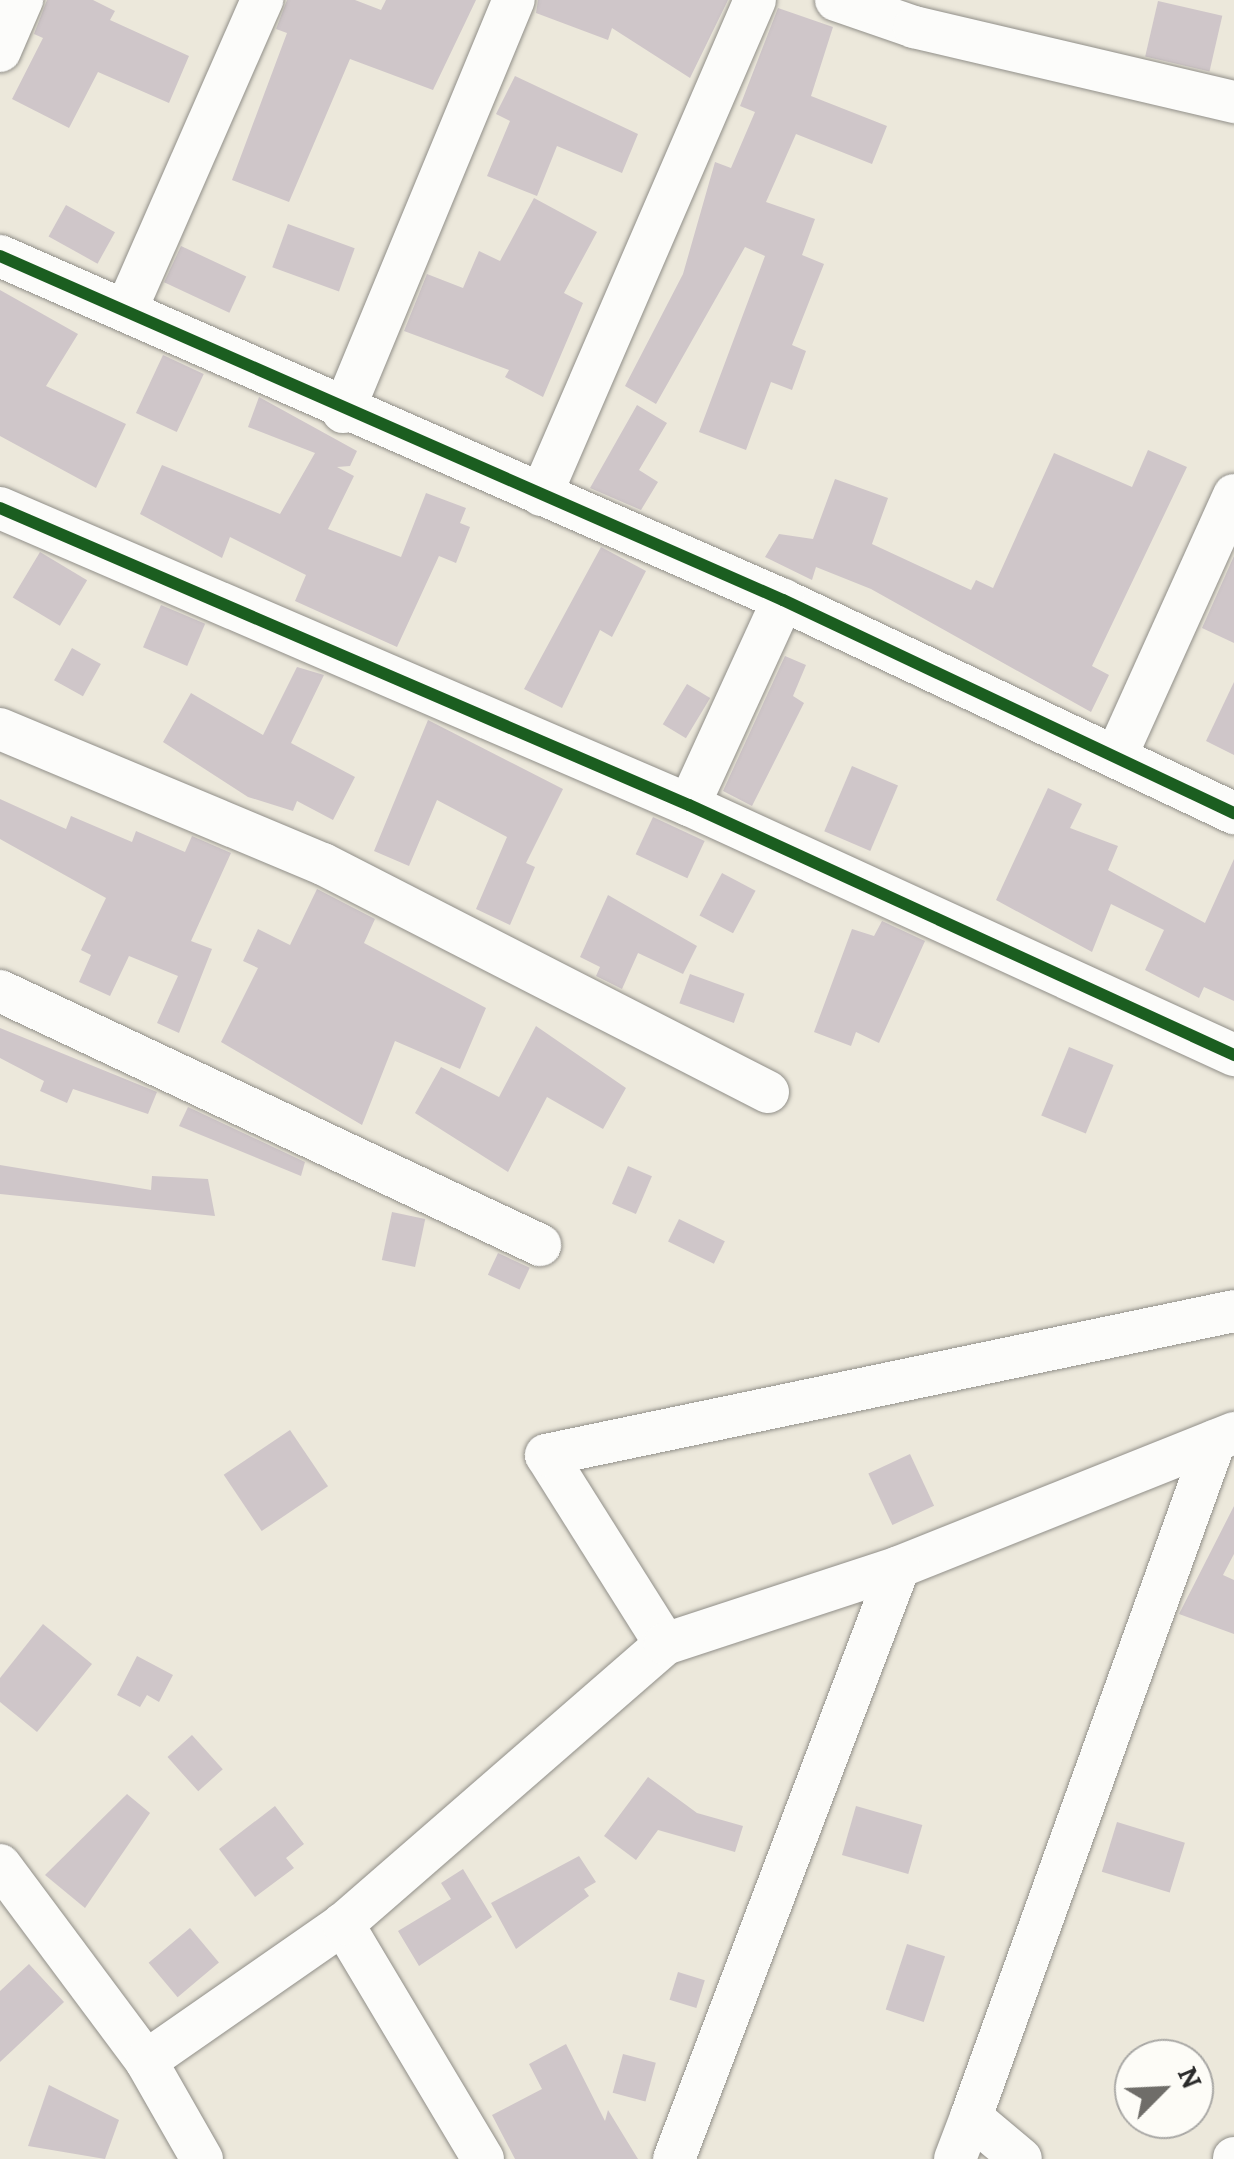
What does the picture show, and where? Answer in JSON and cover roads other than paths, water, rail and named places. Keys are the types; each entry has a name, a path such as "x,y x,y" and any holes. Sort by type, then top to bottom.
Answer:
{"street":[{"path":"0,51 22,0"},
{"path":"126,310 262,0"},
{"path":"343,412 514,0"},
{"path":"541,495 755,0"},
{"path":"836,0 914,27 1234,102"},
{"path":"0,256 126,310 343,412 783,600 1118,752 1234,813"},
{"path":"1118,752 1223,546 1234,495"},
{"path":"0,508 689,806 1234,1055"},
{"path":"689,806 783,600"},
{"path":"0,729 324,864 768,1092"},
{"path":"0,991 540,1245"},
{"path":"665,1644 546,1455 1234,1311"},
{"path":"146,2061 343,1924 665,1644 899,1567 1224,1437"},
{"path":"955,2159 1224,1437"},
{"path":"674,2159 899,1567"},
{"path":"0,1866 146,2061 202,2159"},
{"path":"343,1924 483,2159"},
{"path":"971,2116 1021,2159"}]}
